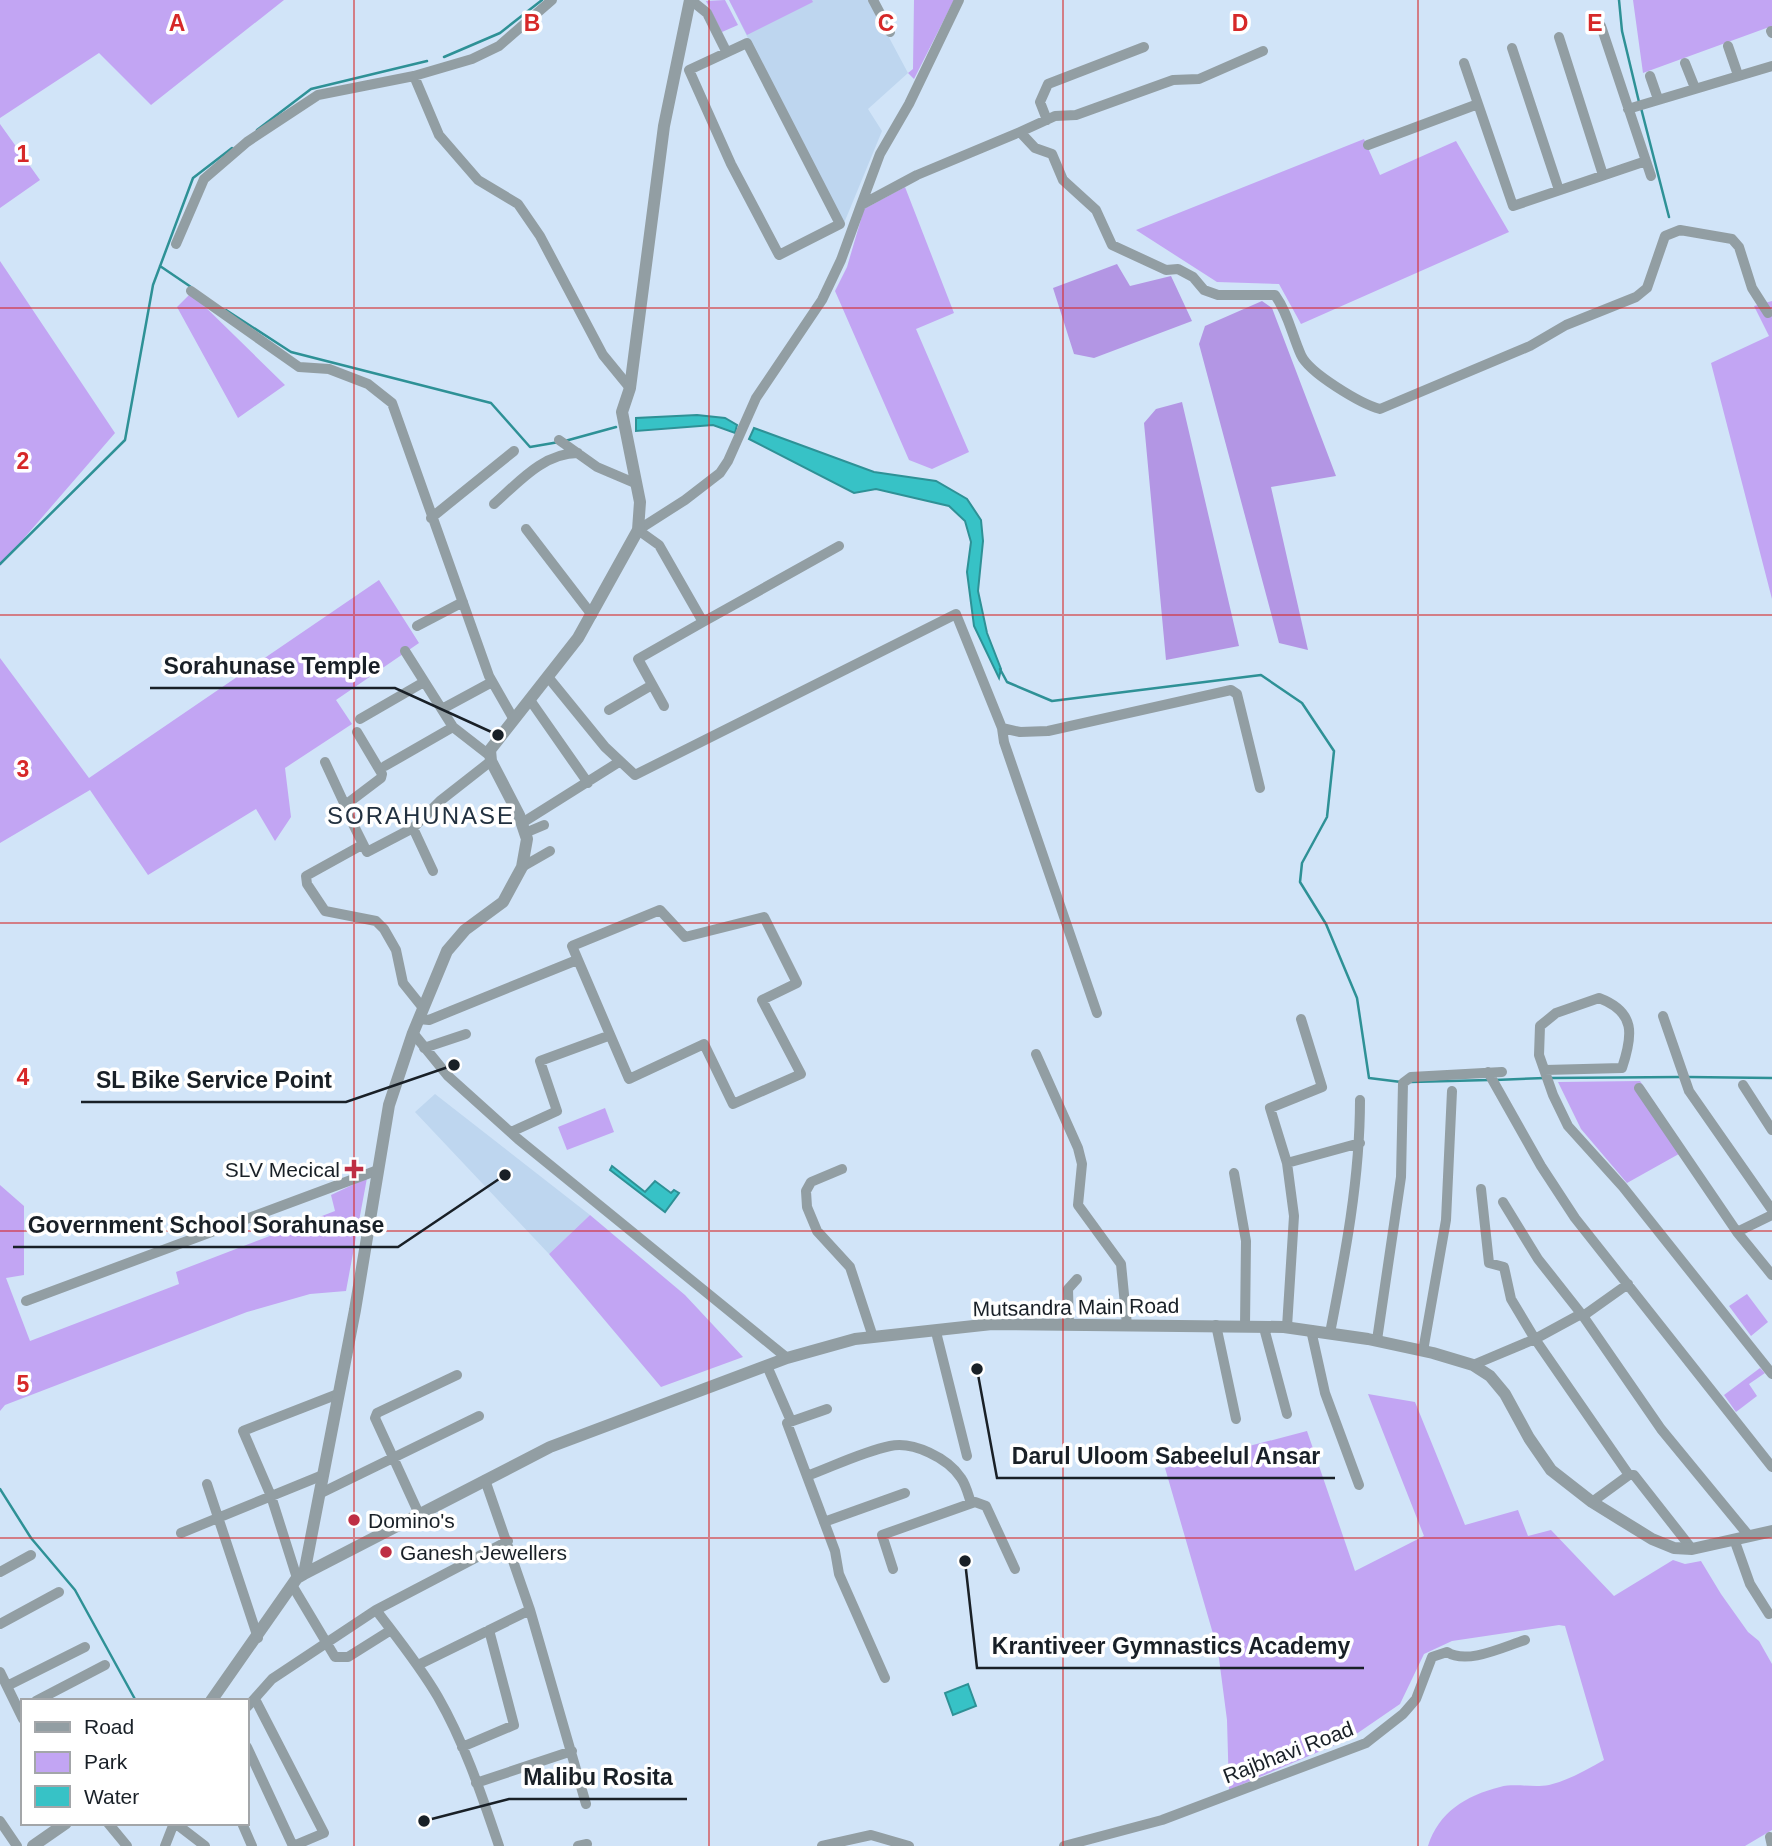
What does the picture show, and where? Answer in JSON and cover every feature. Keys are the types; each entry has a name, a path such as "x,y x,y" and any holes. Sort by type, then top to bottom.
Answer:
{"street":[{"path":"176,244 204,179 247,142 318,95 414,76 472,58 499,46 552,0"},
{"path":"325,762 364,850 371,851 413,828 490,758 498,735 530,700 592,615 638,530 641,517 622,412 630,388 664,126 691,0 707,13 726,51"},
{"path":"873,0 890,32"},
{"path":"638,530 685,500 720,473 728,461 756,397 821,300 844,252 880,154 909,104 959,0"},
{"path":"1601,26 1651,176"},
{"path":"1559,37 1603,175"},
{"path":"747,43 840,224 779,255 731,164 689,70 726,51 747,43"},
{"path":"1728,46 1738,75"},
{"path":"1047,120 1040,102 1041,94 1048,84 1144,47"},
{"path":"1512,48 1559,190"},
{"path":"861,205 917,175 1055,116 1076,115 1173,80 1199,79 1263,51"},
{"path":"1464,63 1513,206 1646,161"},
{"path":"1685,63 1695,88"},
{"path":"1628,109 1772,66"},
{"path":"414,76 439,135 478,180 518,204 540,236 603,355 630,388"},
{"path":"1650,76 1658,99"},
{"path":"1368,145 1478,104"},
{"path":"1020,132 1035,148 1052,154 1063,180 1096,210 1112,245 1166,270 1178,268 1193,276 1204,290 1218,295 1275,295 1282,306 1302,358 1311,369 1368,406 1380,409 1530,346 1566,325 1636,297 1647,288 1665,236 1680,230 1732,239 1739,247 1752,288 1768,313"},
{"path":"191,291 299,367 329,369 382,392 398,415 431,518 492,682 513,718"},
{"path":"563,443 597,467 637,484"},
{"path":"431,518 514,451"},
{"path":"494,504 540,465 557,457 578,453"},
{"path":"526,529 592,615"},
{"path":"638,530 659,545 703,622"},
{"path":"664,706 638,659 839,546"},
{"path":"417,626 463,602"},
{"path":"548,677 619,762 635,775 956,614 1002,727 1004,742 1097,1013"},
{"path":"212,1699 297,1579 323,1475 389,1105 413,1033 438,970 454,940 503,902 522,867 527,838 490,758 453,727 405,650"},
{"path":"360,719 424,682"},
{"path":"442,709 492,682"},
{"path":"609,710 652,685"},
{"path":"1002,727 1020,732 1048,730 1231,690 1237,694 1260,788"},
{"path":"530,700 588,783"},
{"path":"385,766 453,727"},
{"path":"344,803 382,776 357,732"},
{"path":"524,828 619,762"},
{"path":"524,828 544,825"},
{"path":"413,828 433,871"},
{"path":"362,845 306,876 307,884 325,911 376,921 384,929 396,950 403,983 421,1014 429,1020 576,960"},
{"path":"522,867 550,850"},
{"path":"660,910 685,937 764,917 797,983 762,1000 801,1074 733,1104 704,1045 629,1079 576,960 572,946 660,910"},
{"path":"1545,1070 1622,1068 1632,1040 1627,1018 1613,1003 1599,998 1556,1013 1540,1026 1539,1055 1553,1095 1568,1126 1623,1187 1772,1374"},
{"path":"1663,1016 1689,1091 1772,1212 1737,1232"},
{"path":"1287,1327 1294,1240 1287,1163 1270,1108 1322,1087 1301,1019"},
{"path":"413,1033 449,1076 511,1132 787,1358"},
{"path":"424,1048 466,1034"},
{"path":"511,1132 557,1111 540,1060 608,1036"},
{"path":"1036,1054 1078,1148 1082,1164 1078,1205 1121,1265 1127,1325"},
{"path":"1488,1072 1541,1166 1575,1218 1772,1466"},
{"path":"1377,1340 1401,1177 1403,1083 1411,1077 1502,1072"},
{"path":"1743,1085 1772,1130"},
{"path":"1639,1088 1737,1232 1772,1275"},
{"path":"1423,1350 1446,1220 1452,1091"},
{"path":"1330,1333 1348,1240 1360,1143 1360,1100"},
{"path":"1287,1163 1360,1143"},
{"path":"842,1169 811,1182 806,1191 807,1207 817,1231 850,1267 873,1337"},
{"path":"26,1301 378,1170"},
{"path":"1234,1174 1246,1241 1245,1326"},
{"path":"1481,1189 1486,1258 1489,1263 1504,1267 1511,1299 1535,1339 1629,1475"},
{"path":"1503,1202 1538,1259 1582,1315 1661,1429 1749,1536"},
{"path":"1069,1325 1068,1289 1077,1279"},
{"path":"1473,1365 1535,1339 1582,1315 1628,1284"},
{"name":"Mutsandra Main Road","path":"297,1579 550,1447 787,1358 873,1337 992,1324 1287,1327 1377,1340 1423,1350 1473,1365 1501,1388 1551,1470 1592,1502 1663,1545 1692,1549 1772,1531"},
{"path":"1216,1325 1236,1419"},
{"path":"1265,1328 1287,1414"},
{"path":"1311,1329 1325,1392 1359,1485"},
{"path":"936,1332 967,1456"},
{"path":"767,1366 791,1422"},
{"path":"419,1514 377,1423 377,1413 457,1375"},
{"path":"338,1394 243,1431 271,1496 297,1579 324,1643 335,1657 348,1657 391,1630"},
{"path":"827,1409 787,1423 824,1522 839,1574 885,1678"},
{"path":"319,1493 479,1416"},
{"path":"807,1476 891,1446 906,1446 923,1450 953,1467 963,1480 971,1503"},
{"path":"181,1533 323,1475"},
{"path":"1592,1502 1629,1475 1634,1475 1692,1549"},
{"path":"485,1480 530,1610 586,1804"},
{"path":"207,1484 258,1638"},
{"path":"824,1522 905,1493"},
{"path":"893,1569 882,1535 971,1503 986,1506 1014,1569"},
{"path":"1734,1539 1750,1584 1769,1614"},
{"path":"248,1706 272,1679 376,1610 508,1541"},
{"path":"0,1572 31,1555"},
{"path":"0,1624 59,1592"},
{"path":"376,1610 418,1665 438,1698 462,1747 499,1846"},
{"path":"418,1665 530,1610"},
{"path":"462,1747 514,1725 489,1630"},
{"name":"Rajbhavi Road","path":"1064,1846 1162,1820 1366,1744 1403,1714 1416,1699 1432,1657 1447,1652 1455,1657 1475,1655 1525,1640"},
{"path":"6,1686 85,1647"},
{"path":"40,1699 105,1665"},
{"path":"0,1672 21,1712"},
{"path":"248,1749 293,1846 324,1833 255,1699"},
{"path":"476,1783 572,1751"},
{"path":"0,1821 17,1846"},
{"path":"33,1846 63,1825"},
{"path":"110,1825 127,1846"},
{"path":"165,1846 174,1825"},
{"path":"178,1825 205,1846"},
{"path":"243,1825 252,1846"},
{"path":"822,1846 870,1835 909,1846"}],"shaded area":[{"path":"729,0 869,0 908,73 868,109 882,131 842,228"},
{"path":"1117,264 1130,286 1171,276 1192,321 1094,358 1074,354 1053,288"},
{"path":"1262,301 1272,308 1336,476 1271,487 1308,650 1279,643 1199,344 1205,326"},
{"path":"1182,402 1239,646 1166,660 1144,423 1156,409"},
{"path":"435,1094 590,1215 549,1254 415,1112"}],"green space":[{"path":"0,0 284,0 151,105 99,53 0,118"},
{"path":"725,0 738,25 722,32 706,1"},
{"path":"729,0 812,0 813,2 747,35"},
{"path":"914,0 954,0 914,79 908,73 913,69"},
{"path":"1633,0 1772,0 1772,26 1643,73"},
{"path":"0,124 40,180 0,208"},
{"path":"1364,139 1380,175 1456,141 1509,232 1301,324 1279,284 1217,282 1136,230"},
{"path":"905,187 954,313 916,329 969,452 932,469 909,460 835,291 847,267 864,209"},
{"path":"0,261 115,433 0,566"},
{"path":"191,293 285,385 238,418 177,307"},
{"path":"1772,301 1772,599 1711,363 1769,336 1754,306"},
{"path":"379,580 419,643 336,700 352,724 285,768 291,817 275,841 256,809 148,875 90,790 0,843 0,658 89,778"},
{"path":"1640,1081 1686,1150 1627,1183 1581,1129 1558,1082"},
{"path":"605,1108 614,1132 567,1150 558,1127"},
{"path":"367,1178 346,1291 310,1294 247,1312 5,1405 0,1411 0,1185 24,1206 24,1275 6,1278 30,1341 179,1284 176,1272 335,1211 331,1195"},
{"path":"590,1215 685,1295 743,1357 661,1387 549,1254"},
{"path":"1747,1294 1768,1322 1751,1336 1729,1306"},
{"path":"1760,1368 1765,1373 1749,1384 1757,1396 1736,1412 1724,1395"},
{"path":"1368,1394 1415,1402 1465,1525 1518,1510 1528,1536 1551,1530 1614,1596 1673,1560 1685,1564 1701,1561 1748,1632 1759,1641 1772,1664 1772,1830 1745,1846 1428,1846 1446,1815 1476,1795 1506,1786 1549,1785 1570,1778 1604,1760 1565,1626 1559,1625 1452,1641 1424,1654 1400,1704 1349,1739 1229,1790 1227,1720 1218,1651 1165,1468 1307,1431 1355,1571 1424,1536"}],"water":[{"path":"697,415 725,418 737,425 735,433 713,425 636,431 636,418"},
{"path":"754,428 874,472 936,481 967,499 981,520 983,541 978,591 987,633 1001,669 999,678 974,626 967,572 971,542 965,521 949,506 876,489 854,493 749,439"},
{"path":"612,1166 645,1192 655,1181 671,1193 674,1190 679,1193 665,1212 610,1170"},
{"path":"968,1684 976,1706 953,1715 945,1693"}],"waterway":[{"path":"444,57 500,33 542,0"},
{"path":"1619,0 1622,31 1639,102"},
{"path":"257,130 311,89 427,61"},
{"path":"1641,108 1669,217"},
{"path":"0,564 125,440 153,285 193,178 232,148"},
{"path":"160,266 191,287"},
{"path":"226,310 291,352 491,403 530,447 559,442"},
{"path":"565,441 616,427"},
{"path":"1000,669 1007,682 1052,701 1261,675 1302,703 1334,751 1327,817 1302,863 1300,882 1326,924 1357,998 1369,1078 1401,1082"},
{"path":"1551,1078 1681,1077"},
{"path":"1688,1077 1772,1078"},
{"path":"1495,1080 1545,1078"},
{"path":"1411,1082 1489,1080"},
{"path":"0,1489 31,1538 75,1590 135,1699"}],"place":[{"name":"Sorahunase Temple","path":"498,735"},
{"name":"SL Bike Service Point","path":"454,1065"},
{"name":"SLV Mecical","path":"354,1169"},
{"name":"Government School Sorahunase","path":"505,1175"},
{"name":"Darul Uloom Sabeelul Ansar","path":"977,1369"},
{"name":"Domino's","path":"354,1520"},
{"name":"Ganesh Jewellers","path":"386,1552"},
{"name":"Krantiveer Gymnastics Academy","path":"965,1561"},
{"name":"Malibu Rosita","path":"424,1821"}],"district":[{"name":"SORAHUNASE","path":"421,815"}]}
